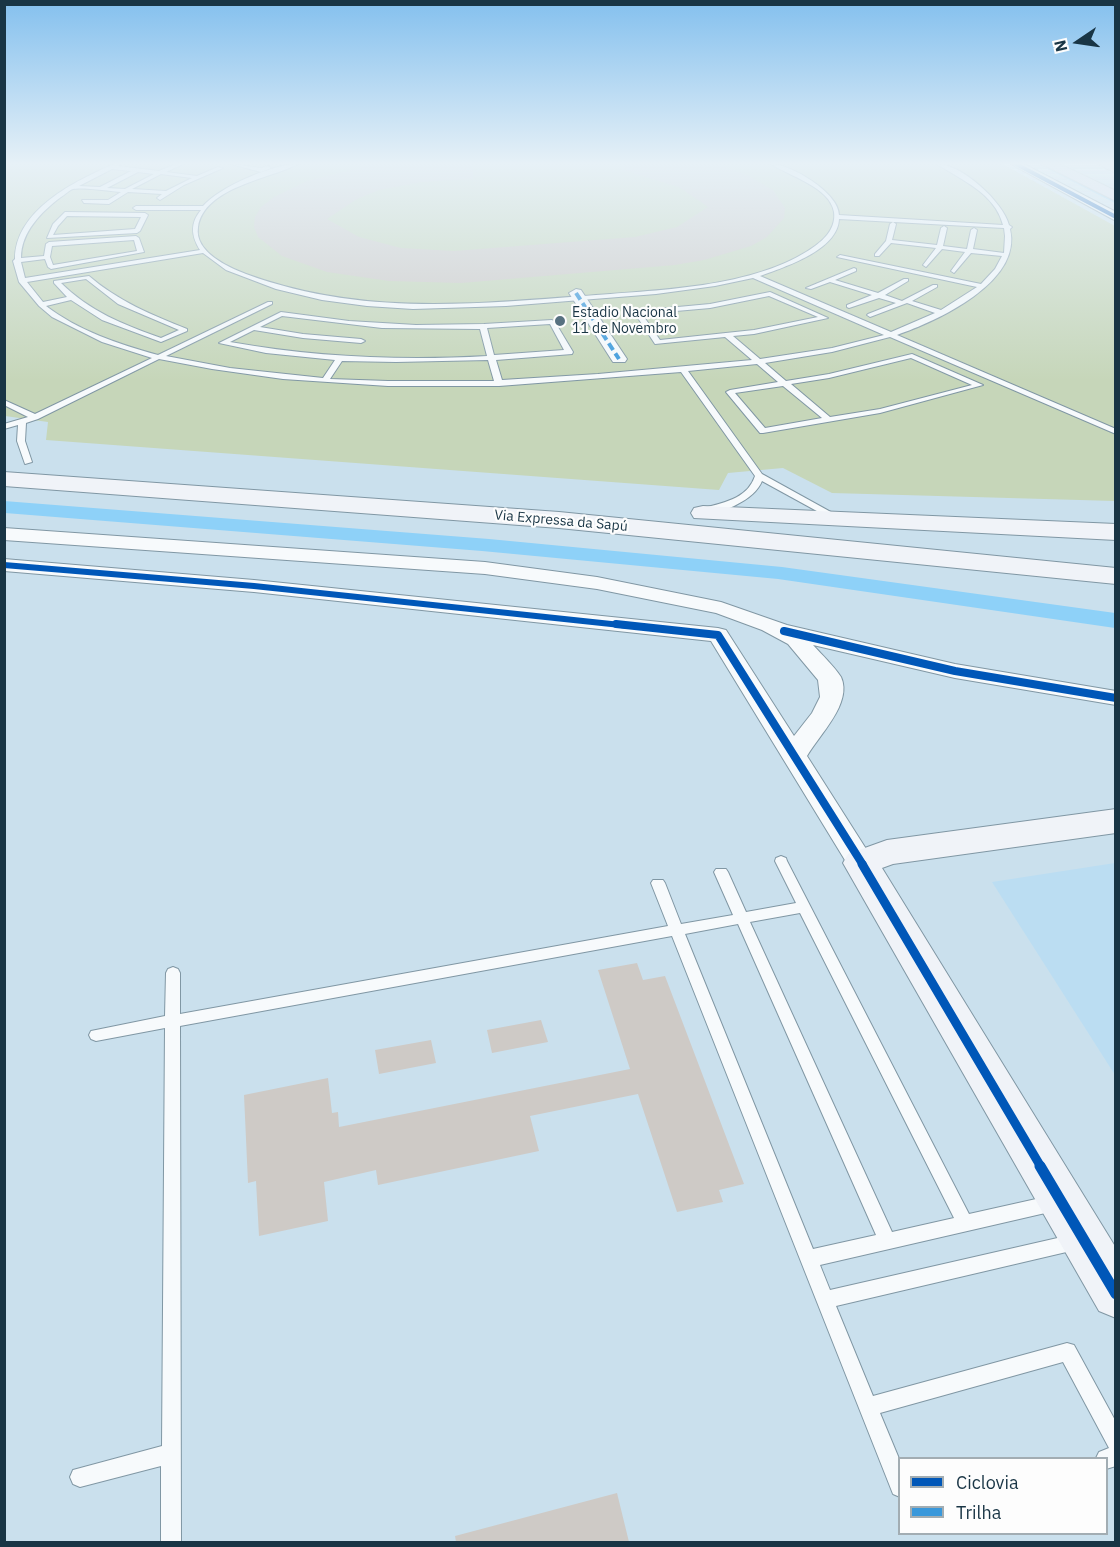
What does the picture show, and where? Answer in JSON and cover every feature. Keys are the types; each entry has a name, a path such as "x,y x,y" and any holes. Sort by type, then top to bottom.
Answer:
{"main road":[{"name":"Via Expressa da Sapú","path":"16,461 698,513 1116,532"},
{"name":"Via Expressa da Sapú","path":"4,479 559,520 1116,576"},
{"path":"1116,822 1046,829 887,852 861,863 1116,1294"}],"street":[{"path":"578,295 619,359"},
{"path":"4,534 272,555 485,567 597,583 721,608 784,631 956,671 1116,698"},
{"path":"4,565 254,586 718,635 861,863"},
{"path":"784,631 796,639 830,680 833,689 824,716 810,730 795,755"}],"lane":[{"path":"22,236 18,242 16,261 21,281 41,304 65,322 127,350 274,377 408,386 499,384 759,361 829,350 891,335 939,312 982,286 998,270 1006,255 1008,236"},
{"path":"49,236 78,239"},
{"path":"79,236 77,253 81,262"},
{"path":"196,236 204,251 222,266 250,279 289,291 392,305 454,307 578,295 674,290 754,276 788,264 817,248 830,236"},
{"path":"877,255 890,236"},
{"path":"926,266 940,247 942,236"},
{"path":"954,271 970,250 973,236"},
{"path":"108,237 111,257"},
{"path":"136,238 141,252 51,267 47,258 49,244 78,239 136,238"},
{"path":"889,241 1006,255"},
{"path":"21,281 204,251"},
{"path":"840,257 982,286"},
{"path":"16,261 47,258"},
{"path":"809,288 832,281 854,270"},
{"path":"754,276 1116,432"},
{"path":"87,277 101,291 122,304 185,330 161,340 117,324 70,298 56,282 87,277"},
{"path":"849,306 880,296 906,280"},
{"path":"832,281 939,312"},
{"path":"870,315 905,302 935,286"},
{"path":"728,336 825,318 770,294 710,306 637,312 658,342 728,336 830,421"},
{"path":"41,304 70,298"},
{"path":"4,427 35,417 270,303"},
{"path":"281,314 373,327 483,328 552,322 570,352 492,358 344,358 259,351 223,343 281,314"},
{"path":"107,327 117,324"},
{"path":"325,381 373,327"},
{"path":"252,328 303,336 361,341"},
{"path":"483,328 499,384"},
{"path":"87,333 97,330"},
{"path":"912,356 979,385 933,399 830,421 763,431 730,392 786,384 912,356"},
{"path":"683,369 759,476 801,501 840,520"},
{"path":"4,402 35,417"},
{"path":"16,461 21,441 22,422"},
{"path":"698,513 743,498 758,484 759,476"},
{"path":"781,861 965,1223"},
{"path":"721,872 887,1241"},
{"path":"658,883 898,1482"},
{"path":"96,1035 804,907"},
{"path":"171,1542 173,973"},
{"path":"808,1258 1060,1202"},
{"path":"825,1300 1083,1240"},
{"path":"867,1407 1067,1352 1116,1442"},
{"path":"80,1478 170,1454"}],"shaded area":[{"path":"1116,863 1115,1075 992,882"}],"green space":[{"name":"Estadio Nacional 11 de Novembro","path":"5,236 1115,236 1115,501 832,493 783,468 728,473 719,490 46,440 48,422 5,416"}],"water":[{"path":"4,501 489,539 782,567 1115,613 1115,628 778,579 482,551 5,513"}],"building":[{"path":"358,236 401,248 454,251 638,236 768,236 751,246 704,260 675,265 461,283 389,281 327,272 282,256 258,237"},
{"path":"637,963 643,980 665,976 744,1184 719,1190 723,1202 677,1212 638,1094 530,1116 539,1151 378,1185 376,1170 324,1182 328,1221 259,1236 256,1181 248,1183 244,1095 328,1078 332,1113 338,1112 339,1127 630,1069 598,970"},
{"path":"541,1020 548,1042 492,1053 487,1030"},
{"path":"431,1040 436,1063 379,1074 375,1050"},
{"path":"617,1493 629,1542 456,1542 455,1536"}],"marked path":[{"path":"576,293 619,359"}],"cycle path":[{"path":"4,565 254,586 718,635 875,885 1116,1294"},
{"path":"784,631 955,671 1116,698"}],"place":[{"name":"Estadio Nacional 11 de Novembro","path":"560,321"}]}
